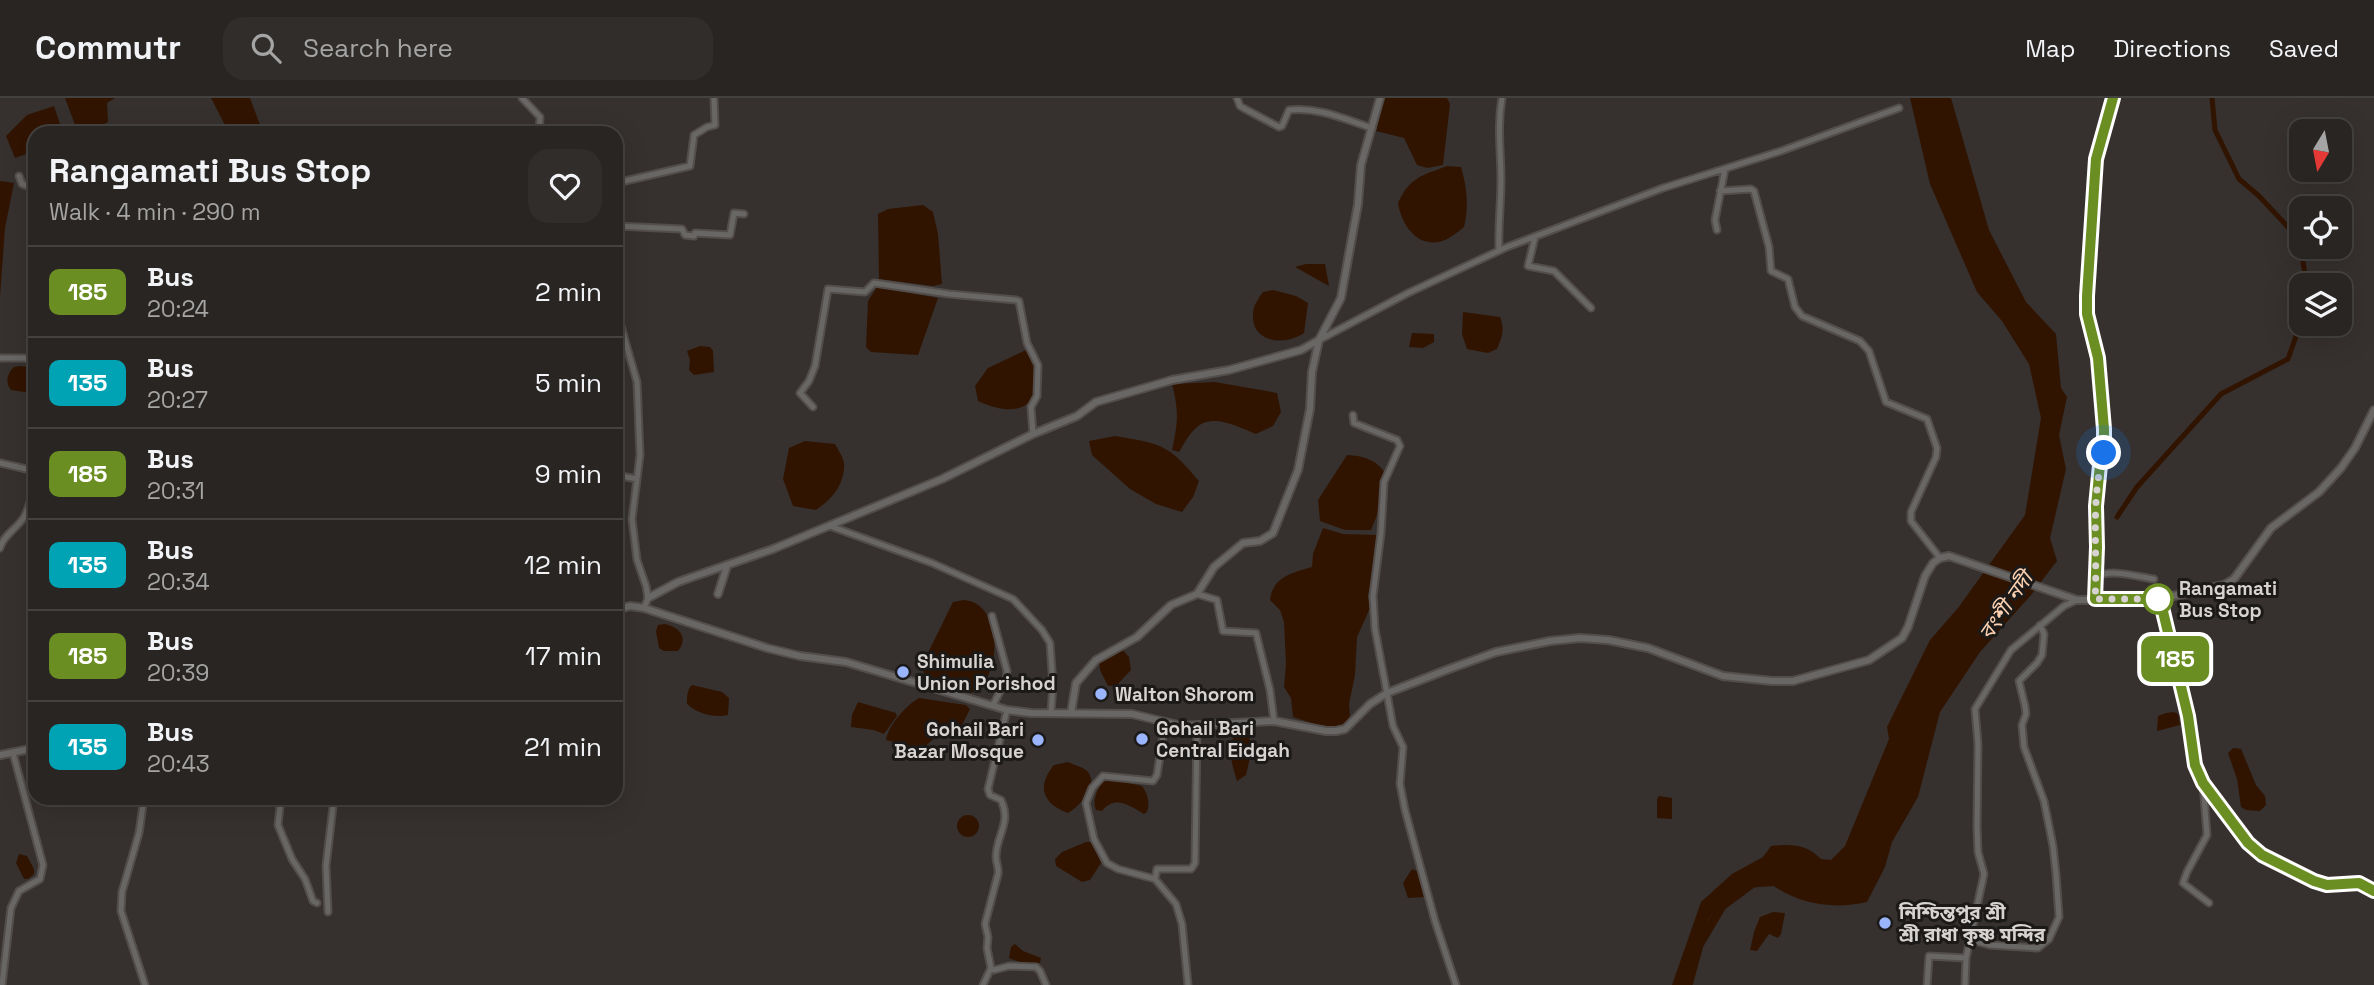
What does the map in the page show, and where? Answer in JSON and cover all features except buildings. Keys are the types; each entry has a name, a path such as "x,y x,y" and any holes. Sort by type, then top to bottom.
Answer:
{"street":[{"path":"522,98 540,117 539,126"},
{"path":"623,181 690,166 695,135 715,125 714,98"},
{"path":"1237,98 1240,106 1279,127 1289,110 1305,109 1332,114 1372,128"},
{"path":"1071,713 1076,683 1096,660 1116,646 1137,637 1171,606 1198,594 1220,561 1243,543 1269,537 1280,519 1298,470 1310,409 1312,372 1320,340 1341,298 1358,204 1361,165 1380,98"},
{"path":"1499,250 1501,183 1497,122 1502,98"},
{"path":"2095,599 2096,506 2100,465 2104,453 2104,412 2096,344 2087,314 2087,296 2096,159 2113,98"},
{"path":"648,598 678,582 830,526 942,478 1077,416 1096,402 1172,380 1229,370 1301,350 1408,293 1499,250 1663,188 1864,123 1899,108"},
{"path":"1717,230 1715,220 1725,169"},
{"path":"19,176 22,184 28,186"},
{"path":"1720,191 1754,191 1769,247 1771,271 1787,279 1795,307 1802,316 1860,341 1873,362 1886,402 1927,419 1937,448 1936,457 1911,512 1911,521 1940,558"},
{"path":"623,226 682,229 685,235 694,236 695,233 730,235 734,213 744,214"},
{"path":"1535,237 1527,266 1554,271 1591,308"},
{"path":"813,407 800,393 815,366 828,289 865,292 874,283 1016,300 1027,343 1038,365 1037,396 1031,407 1033,434"},
{"path":"623,333 637,382 640,455 632,519 637,560 648,598 644,608"},
{"path":"0,358 28,359"},
{"path":"1965,985 1966,958 1984,874 1977,827 1978,744 1975,709 2011,650 2064,606 2077,600 2160,599 2214,589 2234,579 2271,528 2319,492 2341,468 2356,448 2374,410"},
{"path":"1353,415 1354,423 1397,440 1400,446 1384,482 1373,596 1376,639 1393,726 1403,747 1401,784 1405,810 1435,921 1456,985"},
{"path":"0,463 28,469"},
{"path":"623,476 638,479"},
{"path":"0,548 6,535 19,524 28,507"},
{"path":"830,526 932,563 1013,599 1042,630 1050,643 1053,685 1051,713"},
{"path":"623,608 644,608 767,648 800,656 846,662 1007,710 1132,713 1166,723 1197,727 1274,721 1326,731 1345,729 1387,693 1496,652 1550,641 1580,638 1608,640 1648,648 1716,674 1760,680 1793,681 1849,667 1869,660 1902,638 1925,576 1933,563 1949,556 2077,600"},
{"path":"718,594 727,566"},
{"path":"2096,577 2101,574 2118,574 2154,579"},
{"path":"1198,594 1217,600 1223,631 1256,633 1270,690 1274,721"},
{"path":"2160,599 2188,716 2195,765 2203,783 2248,843 2262,855 2314,881 2327,885 2359,883 2374,891"},
{"path":"992,616 1007,671 1006,680 993,705"},
{"path":"1971,940 2038,948 2049,939 2059,917 2052,837 2040,787 2024,747 2022,725 2026,713 2019,686 2022,676 2042,655 2043,635 2040,625"},
{"path":"984,985 990,968 985,924 998,874 996,858 1005,816 1001,800 990,795 988,789 1007,710"},
{"path":"1166,723 1157,775 1153,781 1103,776 1092,788 1086,803 1094,839 1107,863 1118,869 1155,879 1176,904 1188,985"},
{"path":"1155,879 1157,869 1191,869 1195,863 1197,727"},
{"path":"0,755 28,750"},
{"path":"2,985 11,908 19,891 40,879 43,865 13,753"},
{"path":"2203,783 2207,835 2183,883 2209,902"},
{"path":"143,805 139,833 122,892 121,911 145,985"},
{"path":"280,805 278,825 313,901 317,903"},
{"path":"328,912 326,866 333,805"},
{"path":"1927,985 1929,956 1966,958"},
{"path":"990,968 1036,967 1046,985"}],"water":[{"path":"65,98 115,98 107,103 108,122 101,126 75,126"},
{"path":"211,98 250,98 260,126 225,126"},
{"path":"1384,98 1447,98 1450,104 1443,165 1427,168 1417,165 1404,138 1376,131"},
{"path":"1910,98 1951,98 1989,230 2026,302 2056,334 2061,388 2067,397 2059,435 2066,469 2050,538 2057,561 2031,595 1980,652 1940,712 1918,797 1892,842 1885,867 1867,902 1840,905 1815,903 1791,896 1768,882 1741,891 1718,907 1707,922 1686,985 1672,985 1701,902 1732,874 1763,857 1771,846 1798,846 1810,850 1821,859 1831,860 1845,846 1889,739 1887,727 1930,640 1958,608 2025,515 2041,418 2029,364 2002,321 1977,292 1930,184"},
{"path":"54,106 61,126 28,126 28,153 15,158 6,136 27,115"},
{"path":"1447,166 1461,167 1467,197 1464,227 1442,241 1430,242 1411,232 1402,218 1398,203 1412,183 1423,175"},
{"path":"0,181 14,183 5,228 0,297"},
{"path":"923,205 933,212 938,234 942,284 933,286 879,279 878,214 888,209"},
{"path":"1325,264 1329,286 1295,267"},
{"path":"877,287 938,298 918,355 871,352 866,347 868,301"},
{"path":"1273,290 1296,296 1308,303 1304,333 1295,338 1276,340 1261,334 1255,328 1254,307 1263,292"},
{"path":"1463,312 1500,317 1502,333 1497,349 1488,353 1467,349 1462,334"},
{"path":"1412,333 1434,334 1434,342 1423,348 1409,347"},
{"path":"700,346 710,347 713,351 714,372 694,375 689,370 687,351"},
{"path":"1030,348 1037,380 1030,402 1010,409 978,401 975,386 988,368"},
{"path":"14,367 28,367 28,393 11,390 9,387 7,381"},
{"path":"1215,382 1277,393 1281,412 1273,426 1256,434 1226,422 1210,421 1193,430 1179,452 1172,450 1177,417 1172,384"},
{"path":"1115,436 1144,441 1163,448 1179,459 1199,481 1193,497 1182,512 1156,504 1130,489 1092,455 1089,441"},
{"path":"805,441 835,444 844,462 840,485 832,497 816,510 793,506 783,479 789,448"},
{"path":"1347,455 1369,459 1378,464 1385,473 1377,515 1371,530 1345,530 1320,521 1318,500"},
{"path":"1323,528 1343,534 1376,535 1378,540 1368,596 1370,608 1357,637 1350,716 1345,724 1336,728 1293,717 1291,698 1284,687 1284,622 1280,610 1270,600 1275,586 1284,577 1312,567 1313,554"},
{"path":"964,600 977,604 987,614 995,643 989,674 981,686 971,693 931,680 924,675 922,665 953,602"},
{"path":"665,624 681,633 683,641 678,651 664,651 659,648 656,631 658,625"},
{"path":"1121,648 1129,657 1131,670 1117,685 1108,686 1100,670 1099,660"},
{"path":"692,685 722,692 729,698 728,715 706,714 687,704 688,691"},
{"path":"919,698 966,705 970,709 961,727 946,728 922,749 886,740 898,716"},
{"path":"858,702 896,713 897,716 884,734 851,727 852,715"},
{"path":"2174,712 2178,714 2180,725 2157,731 2158,716"},
{"path":"1246,729 1251,746 1250,757 1246,775 1237,781 1232,761 1232,741 1239,730"},
{"path":"2233,748 2241,749 2256,785 2265,796 2266,805 2260,811 2241,807 2237,779 2228,753"},
{"path":"1068,762 1086,770 1091,783 1086,796 1068,813 1048,800 1044,787 1048,773 1054,765"},
{"path":"1110,779 1142,786 1148,799 1147,812 1144,814 1122,803 1112,803 1102,811 1096,810 1095,799 1101,783"},
{"path":"1659,796 1672,798 1672,819 1657,818"},
{"path":"968,815 978,822 979,826 972,836 968,837 958,830 957,826 964,816"},
{"path":"1092,842 1101,863 1090,880 1082,882 1056,866 1055,859 1062,852"},
{"path":"19,854 27,856 34,869 34,874 28,879 24,879 16,863"},
{"path":"1412,869 1419,872 1424,897 1408,898 1403,883"},
{"path":"1773,912 1785,913 1781,934 1778,938 1769,934 1757,951 1750,950 1760,917"},
{"path":"1015,944 1023,951 1041,958 1040,963 1022,963 1009,958 1011,947"}],"waterway":[{"path":"2212,98 2215,130 2239,179 2259,196 2299,239 2305,273"},
{"path":"2117,517 2137,487 2221,394 2288,359 2296,336"},
{"name":"বংশী নদী","path":"1688,985 1699,945 1722,906 1753,883 1780,881"}],"bus line":[{"name":"185","path":"2113,98 2094,174 2087,296 2087,314 2096,344 2104,412 2104,453 2100,465 2096,506 2095,599 2160,599 2188,716 2195,765 2203,783 2248,843 2262,855 2314,881 2327,885 2359,883 2374,891"}],"place":[{"name":"Rangamati Bus Stop","path":"2158,599"},
{"name":"Shimulia Union Porishod","path":"903,672"},
{"name":"Walton Shorom","path":"1101,694"},
{"name":"Gohail Bari Central Eidgah","path":"1142,739"},
{"name":"Gohail Bari Bazar Mosque","path":"1038,740"},
{"name":"নিশ্চিন্তপুর শ্রী শ্রী রাধা কৃষ্ণ মন্দির","path":"1885,923"}],"route":[{"path":"2104,453 2100,465 2096,506 2095,599 2158,599"}]}
